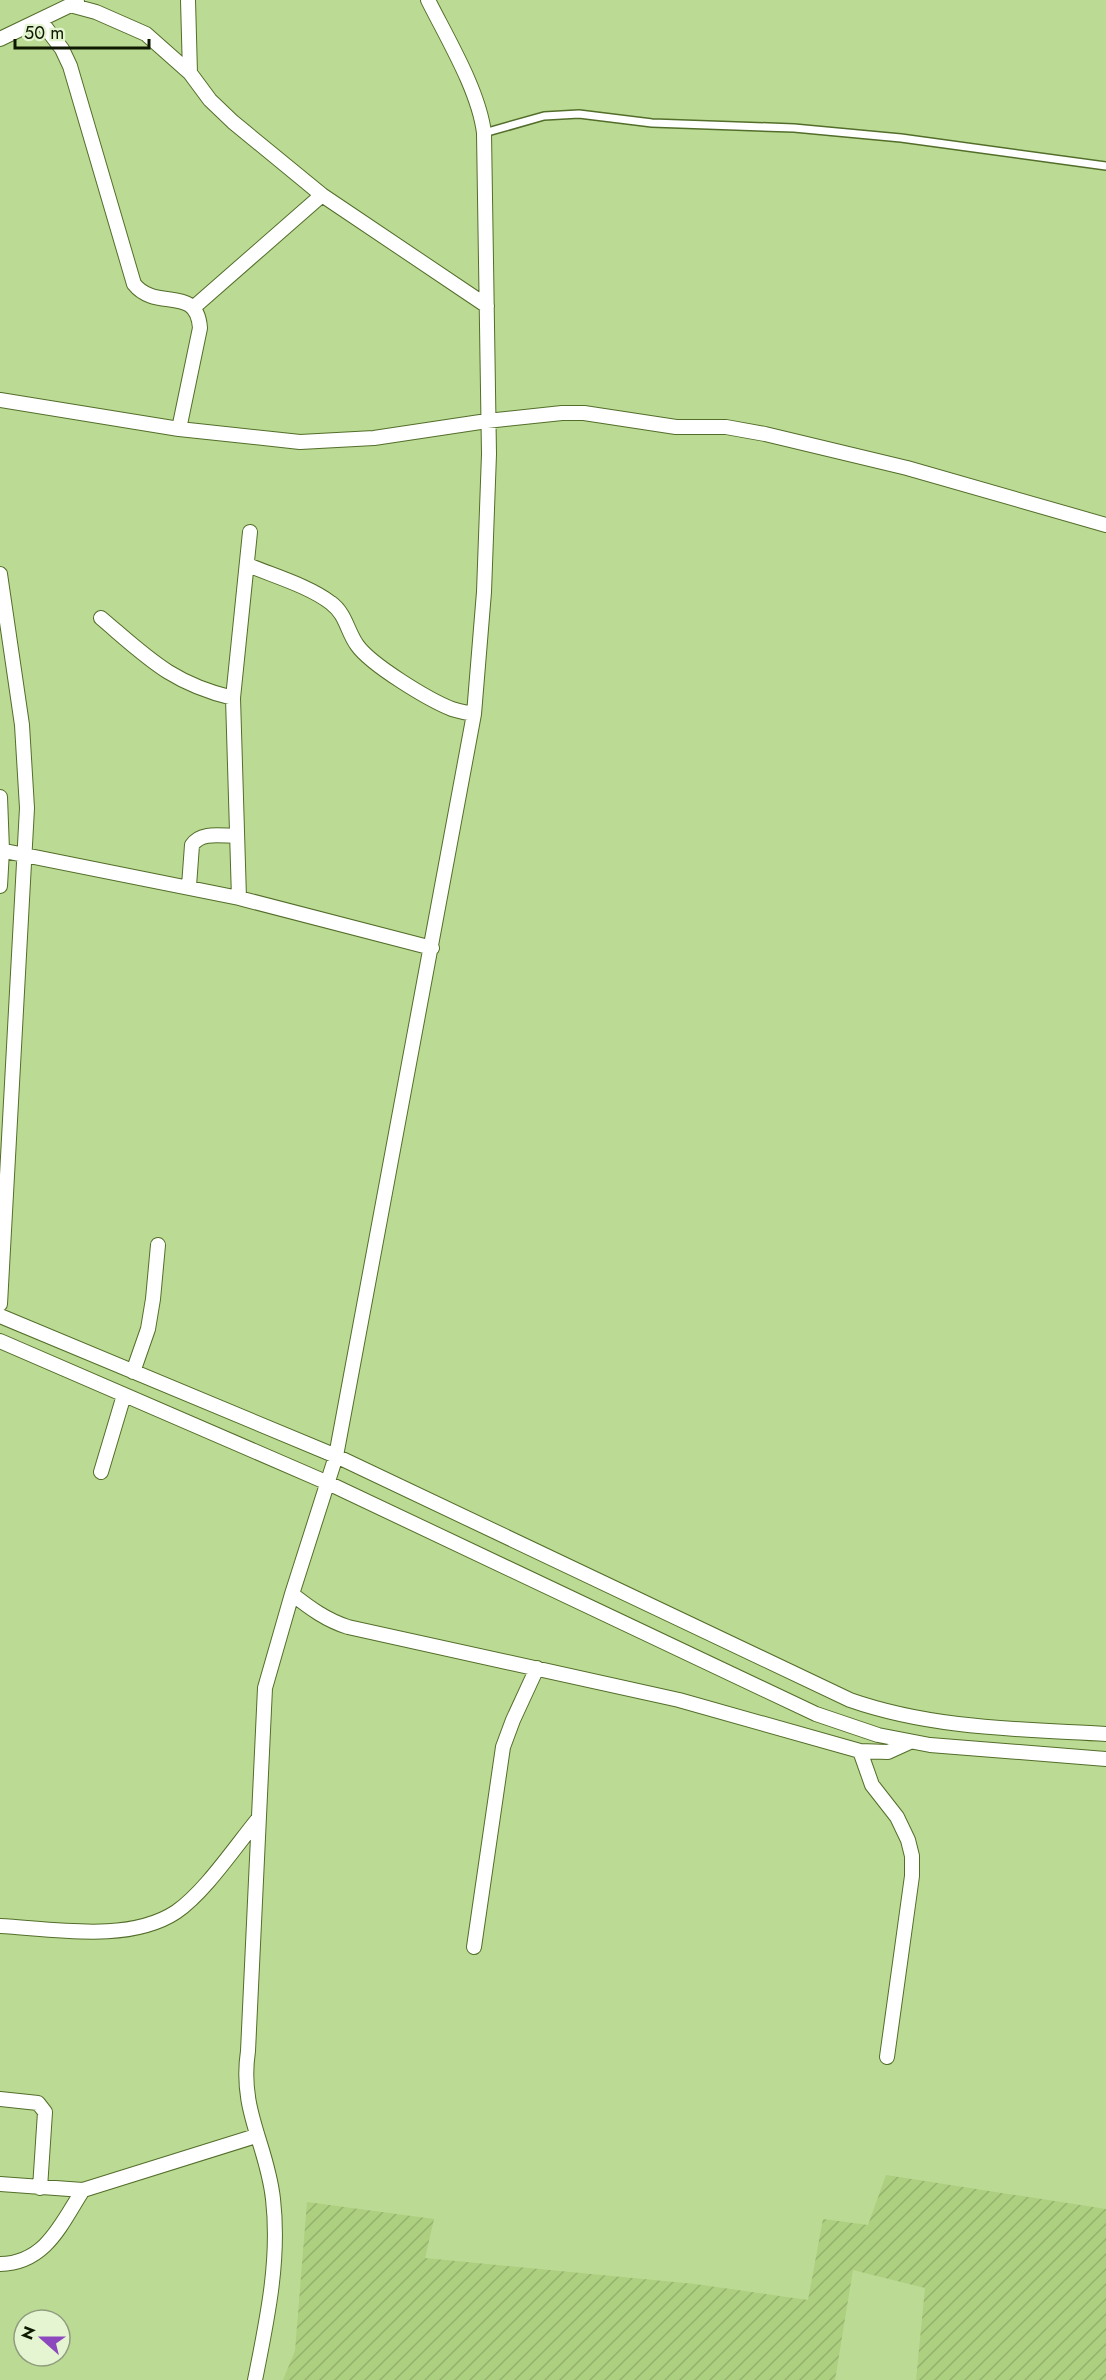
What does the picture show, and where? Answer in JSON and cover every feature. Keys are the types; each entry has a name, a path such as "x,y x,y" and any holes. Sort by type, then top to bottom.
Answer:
{"street":[{"path":"188,0 190,73"},
{"path":"255,2380 273,2280 275,2236 273,2197 266,2163 256,2136 246,2094 245,2073 248,2052 265,1688 336,1456 474,714 484,592 489,454 484,133 479,110 468,82 428,0"},
{"path":"0,39 77,2 146,34 190,73 210,100 322,195 487,306"},
{"path":"40,20 62,49 70,66 134,284 150,297 181,301 194,308 198,314 200,328 179,429"},
{"path":"194,308 322,195"},
{"path":"0,400 179,429 300,442 348,441 554,413 584,413 676,427 726,427 907,468 1106,525"},
{"path":"239,897 233,698 250,532"},
{"path":"248,565 331,602 345,618 349,633 359,648 372,660 432,699 454,710 474,714"},
{"path":"0,574 22,735 27,808 0,1304"},
{"path":"101,618 155,664 177,679 196,688 233,698"},
{"path":"0,797 0,886"},
{"path":"189,886 192,845 195,839 201,836 236,836"},
{"path":"1,850 239,897 432,948"},
{"path":"133,1372 151,1316 158,1245"},
{"path":"0,1316 336,1456 850,1700 926,1720 1106,1734"},
{"path":"0,1341 328,1484 816,1714 857,1729 910,1742 950,1748 1106,1759"},
{"path":"100,1472 124,1395"},
{"path":"292,1594 313,1611 332,1622 348,1627 728,1712 860,1751 888,1752 910,1742"},
{"path":"474,1947 501,1754 513,1720 537,1668"},
{"path":"860,1751 872,1785 897,1817 908,1840 912,1856 912,1876 887,2057"},
{"path":"0,1926 124,1931 151,1924 176,1912 196,1893 258,1819"},
{"path":"0,2099 38,2103 45,2112 40,2188"},
{"path":"0,2184 83,2190 256,2136"},
{"path":"0,2264 30,2258 47,2246 83,2190"}],"lane":[{"path":"484,133 544,116 579,114 652,123 818,130 901,138 1106,166"}],"shaded area":[{"path":"886,2175 1106,2209 1106,2380 916,2380 925,2288 853,2270 835,2380 283,2380 295,2351 307,2202 434,2219 425,2258 695,2284 808,2300 823,2219 868,2225"}]}
